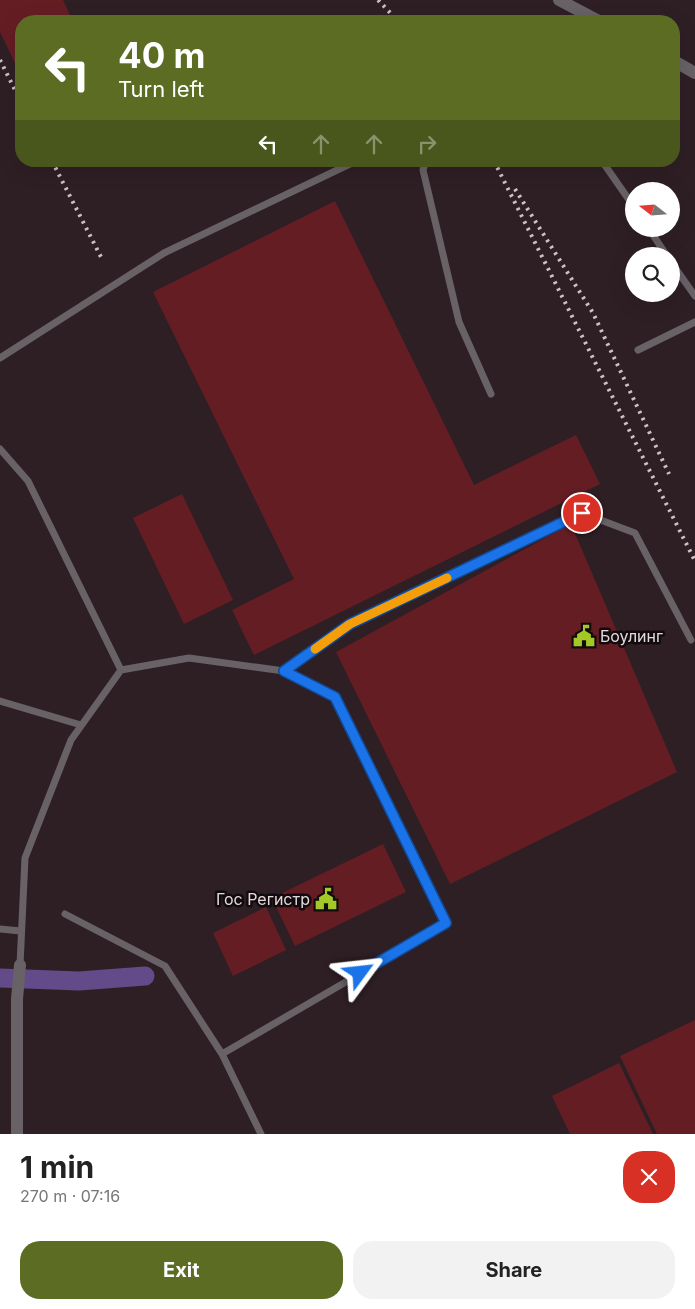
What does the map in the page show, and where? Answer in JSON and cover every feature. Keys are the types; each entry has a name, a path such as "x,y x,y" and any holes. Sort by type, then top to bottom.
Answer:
{"street":[{"path":"560,0 588,15"},
{"path":"680,64 695,73"},
{"path":"17,1134 17,999 20,965"}],"lane":[{"path":"0,358 164,254 344,167"},
{"path":"424,167 423,170 459,322 491,394"},
{"path":"606,167 625,194"},
{"path":"680,275 695,296"},
{"path":"638,350 695,322"},
{"path":"0,450 28,480 121,670"},
{"path":"284,671 350,624 582,513 635,533 691,640"},
{"path":"20,965 25,858 71,740 121,670 189,658 284,671 335,697 446,923 222,1054"},
{"path":"0,701 81,725"},
{"path":"64,914 165,966 222,1054 261,1134"},
{"path":"0,929 21,931"}],"building":[{"path":"0,0 63,0 70,15 15,15 15,63 0,32"},
{"path":"335,201 474,485 576,435 600,484 254,655 232,610 294,579 153,292"},
{"path":"182,494 233,600 184,624 133,518"},
{"path":"571,524 677,772 450,884 336,652"},
{"path":"383,844 406,892 295,946 272,898"},
{"path":"266,907 286,950 233,976 213,933"},
{"path":"695,1020 695,1134 657,1134 620,1056"},
{"path":"619,1063 653,1134 570,1134 552,1096"}],"waterway":[{"path":"0,978 79,981 145,976"}],"railway":[{"path":"378,0 392,15"},
{"path":"0,60 15,90"},
{"path":"55,167 101,257"},
{"path":"497,167 695,561"},
{"path":"515,189 593,313 669,474"}],"slow traffic":[{"path":"315,649 350,624 447,578"}],"place":[{"name":"Боулинг","path":"584,636"},
{"name":"Гос Регистр","path":"326,899"}],"route":[{"path":"360,973 446,923 335,697 284,671 350,624 582,513"}]}
